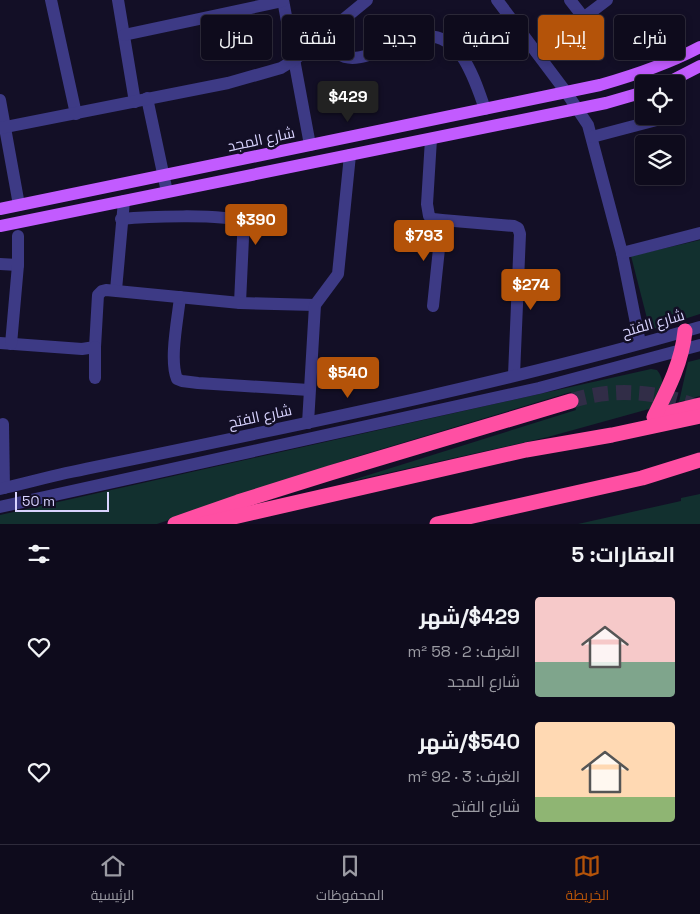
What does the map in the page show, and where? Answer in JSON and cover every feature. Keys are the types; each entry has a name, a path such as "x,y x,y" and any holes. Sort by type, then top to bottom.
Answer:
{"highway":[{"path":"654,416 675,373 683,350 685,331"},
{"path":"175,524 321,476 571,401"},
{"path":"612,435 654,416 700,405"},
{"path":"203,524 526,450 612,435 700,416"},
{"path":"437,524 642,478 700,460"},
{"path":"642,478 700,471"}],"main road":[{"name":"شارع المجد","path":"0,209 600,85 647,71 700,47"},
{"path":"682,75 700,66"},
{"path":"0,226 606,104 635,95"}],"street":[{"path":"51,0 76,114"},
{"path":"118,0 135,102"},
{"path":"124,35 283,0 286,15"},
{"path":"348,15 367,0"},
{"path":"497,0 566,92 588,125 622,254 640,343"},
{"path":"570,0 582,15"},
{"path":"588,15 608,0"},
{"path":"354,58 367,56 404,41 420,37 440,38 449,42 467,66 485,109"},
{"path":"3,127 228,83 264,74 281,68 294,60 310,145"},
{"path":"147,98 167,192"},
{"path":"0,100 3,127 20,205"},
{"path":"592,137 640,125"},
{"path":"431,139 427,212 429,216 433,219 505,225 518,228 521,245 514,375"},
{"path":"308,423 315,304 338,274 350,155"},
{"path":"116,290 124,201"},
{"path":"121,219 144,217 228,218 240,222 243,228 243,238 240,303"},
{"path":"433,306 442,220"},
{"path":"622,254 700,233"},
{"path":"18,236 18,265 6,344 82,349 95,348"},
{"path":"0,264 18,265"},
{"path":"95,378 98,295 102,291 116,290 240,303 315,304"},
{"path":"180,297 173,360 177,379 198,383 310,390"},
{"name":"شارع الفتح","path":"2,488 64,473 308,423 514,375 700,327"},
{"path":"0,507 539,388 700,345"},
{"path":"2,488 4,424"}],"green space":[{"path":"700,240 700,314 650,330 631,256"},
{"path":"700,359 700,396 679,402 688,362"},
{"path":"651,369 657,370 659,373 663,389 658,401 649,409 548,437 343,483 576,410 571,392 352,458 157,524 0,524 0,515"},
{"path":"700,494 700,524 578,524 681,501 681,498"}],"tunnel":[{"path":"571,401 603,394 636,393 668,398 700,408"}]}
